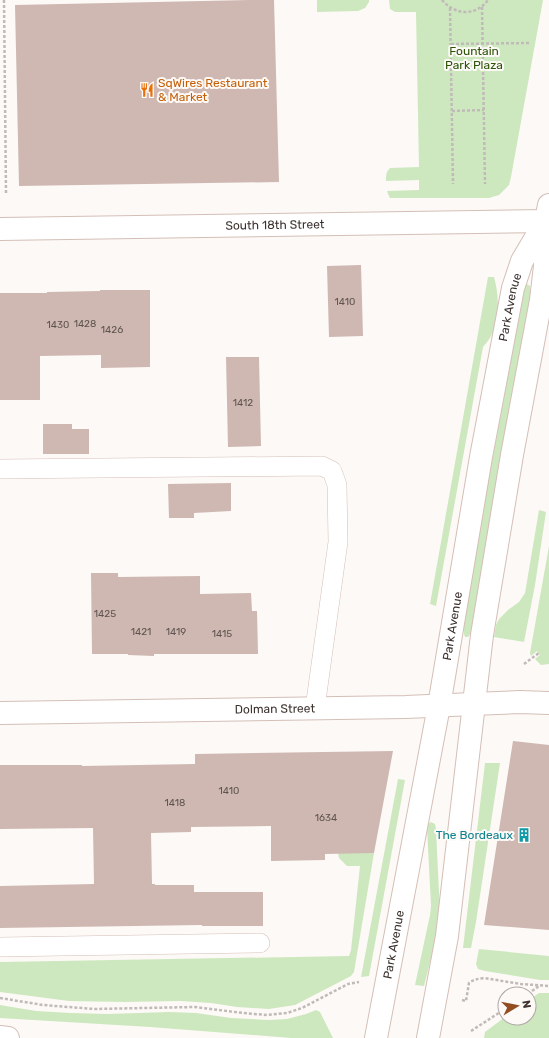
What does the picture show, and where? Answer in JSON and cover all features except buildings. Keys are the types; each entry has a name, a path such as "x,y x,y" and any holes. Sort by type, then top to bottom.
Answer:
{"street":[{"name":"South 18th Street","path":"0,229 548,216"},
{"path":"428,1038 447,936 483,627 512,455 542,300 548,216"},
{"name":"Park Avenue","path":"376,1038 439,706 481,457 513,288 522,261 548,216"},
{"name":"Dolman Street","path":"0,713 439,706 520,702 549,703"},
{"path":"0,1037 8,1038"}],"lane":[{"path":"0,469 322,466 332,471 337,485 338,542 315,708"},
{"path":"0,947 260,943"}],"path":[{"path":"4,0 6,193"},
{"path":"442,0 450,8 466,12 475,11 488,0"},
{"path":"482,6 485,184"},
{"path":"450,8 453,184"},
{"path":"451,44 529,43"},
{"path":"452,111 484,110"},
{"path":"524,664 539,653"},
{"path":"461,1000 466,1000 470,983 473,980 484,978 522,984 549,986"},
{"path":"0,998 44,1005 94,1008 194,1007 267,1015 287,1013 302,1008 348,984 361,982"},
{"path":"471,1031 497,1014"}],"green space":[{"path":"317,0 369,0 369,2 365,8 358,11 317,12"},
{"name":"Fountain Park Plaza","path":"389,0 543,0 511,177 509,185 499,195 489,198 390,198 387,191 419,190 419,180 386,181 386,174 390,168 419,167 416,12 395,12 390,9"},
{"path":"488,277 494,277 498,298 495,327 491,336 483,347 436,606 430,604"},
{"path":"527,284 530,286 529,308 471,633 468,637 465,637 464,611 524,285"},
{"path":"539,510 546,512 535,585 524,642 494,637 496,625 499,619 519,602 525,593"},
{"path":"549,546 549,664 541,665 535,659 540,655 537,651 531,656 530,653"},
{"path":"485,763 500,763 471,948 463,948"},
{"path":"398,779 405,780 369,976 361,977"},
{"path":"431,822 435,824 436,829 440,922 424,986 415,985 431,906 427,828 428,824"},
{"path":"338,853 374,853 354,972 351,976 295,1005 269,1009 181,1001 69,1001 0,992 0,962 349,956 351,950 360,866 347,866 339,858"},
{"path":"479,949 549,956 549,980 540,980 478,969 476,964"},
{"path":"549,993 549,1038 484,1038 485,1032 497,1023 497,1026 537,1026 537,994"},
{"path":"0,1005 36,1011 71,1013 108,1014 169,1012 268,1020 287,1019 316,1010 320,1012 333,1038 291,1038 150,1027 0,1018"}],"place":[{"name":"SqWires Restaurant & Market","path":"147,90"},
{"name":"The Bordeaux","path":"524,835"}]}
